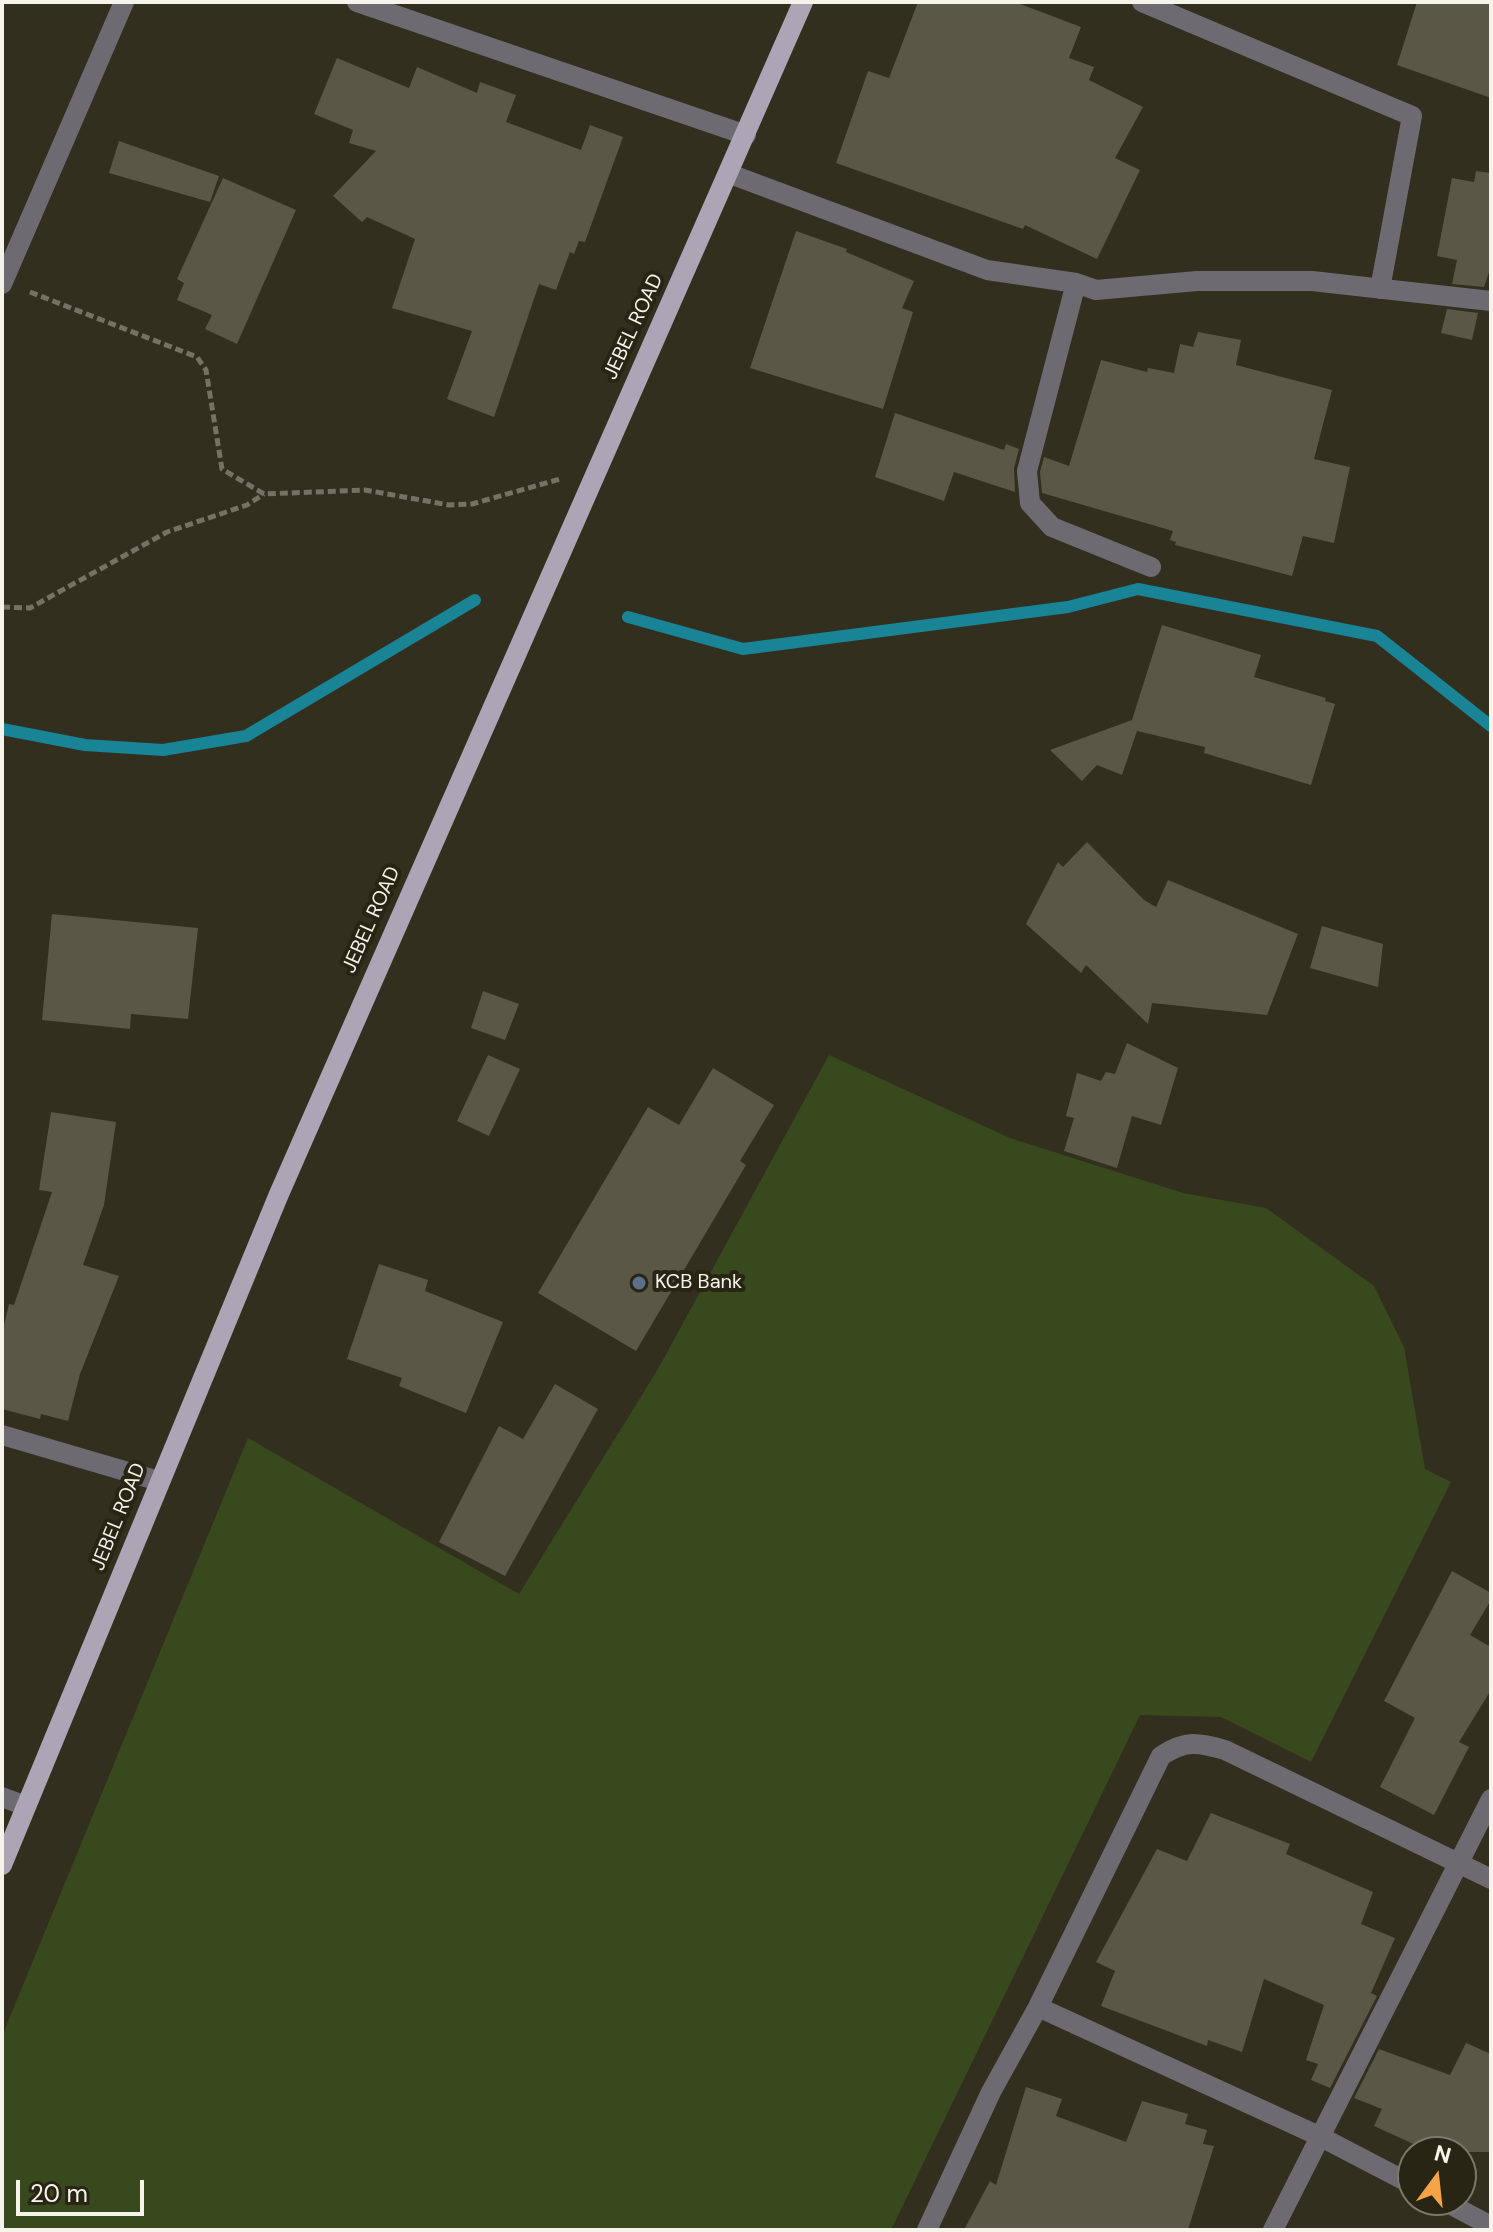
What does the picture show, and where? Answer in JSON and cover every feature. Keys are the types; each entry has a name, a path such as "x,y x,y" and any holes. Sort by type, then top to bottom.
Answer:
{"main road":[{"name":"JEBEL ROAD","path":"2,1865 279,1194 803,2"}],"street":[{"path":"2,283 124,2"},
{"path":"357,2 746,135"},
{"path":"1142,2 1412,116 1380,289"},
{"path":"730,174 987,270 1076,283 1096,290 1197,281 1312,281 1491,301"},
{"path":"1076,283 1027,471 1030,503 1052,527 1151,567"},
{"path":"2,1435 159,1481"},
{"path":"927,2230 991,2092 1038,2007 1161,1756 1180,1743 1197,1742 1225,1750 1491,1879"},
{"path":"2,1797 26,1806"},
{"path":"1273,2230 1491,1799"},
{"path":"1038,2007 1319,2136 1397,2177"},
{"path":"1472,2216 1491,2226"}],"path":[{"path":"2,283 197,357 206,370 222,469 264,494"},
{"path":"2,607 30,608 167,532 247,505 264,494 365,490 449,505 472,504 596,468"}],"green space":[{"path":"829,1055 1010,1138 1183,1193 1266,1208 1374,1286 1404,1347 1425,1469 1451,1482 1311,1762 1221,1717 1140,1715 891,2230 2,2230 2,2036 248,1438 519,1594 658,1369"}],"building":[{"path":"918,2 1015,2 1081,27 1069,58 1094,67 1089,80 1143,107 1115,158 1140,170 1097,259 1025,225 1023,229 836,163 868,71 889,78"},
{"path":"1417,2 1491,2 1491,98 1397,65"},
{"path":"337,58 409,88 417,67 477,93 480,82 516,95 506,122 581,150 590,125 623,137 585,242 579,241 574,254 570,252 556,290 539,284 494,417 447,399 472,331 392,308 415,239 367,217 362,222 333,196 376,151 349,143 353,130 314,114"},
{"path":"119,141 219,176 210,202 109,173"},
{"path":"1476,171 1491,173 1491,266 1484,287 1452,284 1457,260 1437,256 1452,178 1474,182"},
{"path":"223,178 296,210 237,344 205,329 212,315 177,300 184,283 177,279"},
{"path":"796,231 847,249 846,252 914,281 902,308 913,312 883,409 750,368"},
{"path":"1447,309 1478,313 1472,340 1441,333"},
{"path":"1198,332 1241,340 1236,365 1332,390 1314,459 1350,467 1334,543 1303,536 1292,576 1175,545 1176,542 1170,540 1173,531 1042,493 1040,472 1044,457 1069,466 1101,360 1147,372 1148,368 1174,373 1180,344 1193,347"},
{"path":"895,413 1004,450 1006,444 1019,449 1014,468 1015,492 954,472 944,501 875,477"},
{"path":"1162,625 1261,655 1254,677 1326,698 1325,701 1335,704 1311,785 1204,753 1205,747 1137,731 1122,775 1097,765 1082,781 1050,750 1132,720"},
{"path":"1087,842 1144,900 1156,907 1168,880 1298,934 1267,1015 1152,1003 1148,1024 1086,965 1081,973 1026,924 1058,862 1063,867"},
{"path":"52,914 198,928 188,1019 131,1014 130,1029 42,1020"},
{"path":"1322,926 1383,944 1378,987 1310,968"},
{"path":"483,991 519,1004 505,1040 471,1028"},
{"path":"1127,1043 1178,1068 1161,1125 1132,1116 1117,1168 1064,1151 1074,1118 1066,1116 1077,1073 1101,1081 1106,1072 1115,1074"},
{"path":"488,1055 520,1069 489,1136 457,1121"},
{"path":"713,1068 774,1105 740,1161 746,1165 636,1351 538,1293 648,1107 679,1125"},
{"path":"51,1112 116,1122 104,1205 83,1265 119,1276 80,1374 68,1421 41,1414 40,1419 2,1409 2,1334 9,1304 14,1305 52,1192 39,1190"},
{"path":"379,1264 428,1280 425,1291 503,1322 466,1413 399,1386 402,1378 347,1359"},
{"path":"555,1384 598,1409 505,1576 439,1542 499,1426 523,1439"},
{"path":"1452,1571 1491,1593 1491,1600 1470,1635 1491,1647 1491,1690 1459,1742 1469,1747 1434,1815 1380,1787 1415,1718 1384,1701"},
{"path":"1211,1813 1290,1844 1286,1854 1373,1892 1361,1924 1395,1938 1371,1993 1377,1996 1330,2088 1311,2080 1318,2064 1306,2060 1324,2005 1264,1979 1242,2052 1208,2040 1207,2046 1101,2006 1115,1971 1096,1962 1157,1849 1187,1861"},
{"path":"1466,2043 1491,2054 1491,2152 1477,2152 1477,2136 1397,2136 1374,2126 1382,2109 1354,2098 1379,2049 1450,2075"},
{"path":"1026,2087 1062,2099 1056,2116 1126,2142 1142,2101 1188,2114 1185,2124 1207,2130 1203,2144 1214,2146 1188,2230 964,2230 990,2181 996,2185"}],"waterway":[{"path":"628,617 743,649 1068,607 1138,589 1377,636 1491,726"},
{"path":"2,729 85,745 163,750 246,736 475,600"}],"place":[{"name":"KCB Bank","path":"639,1283"}]}
